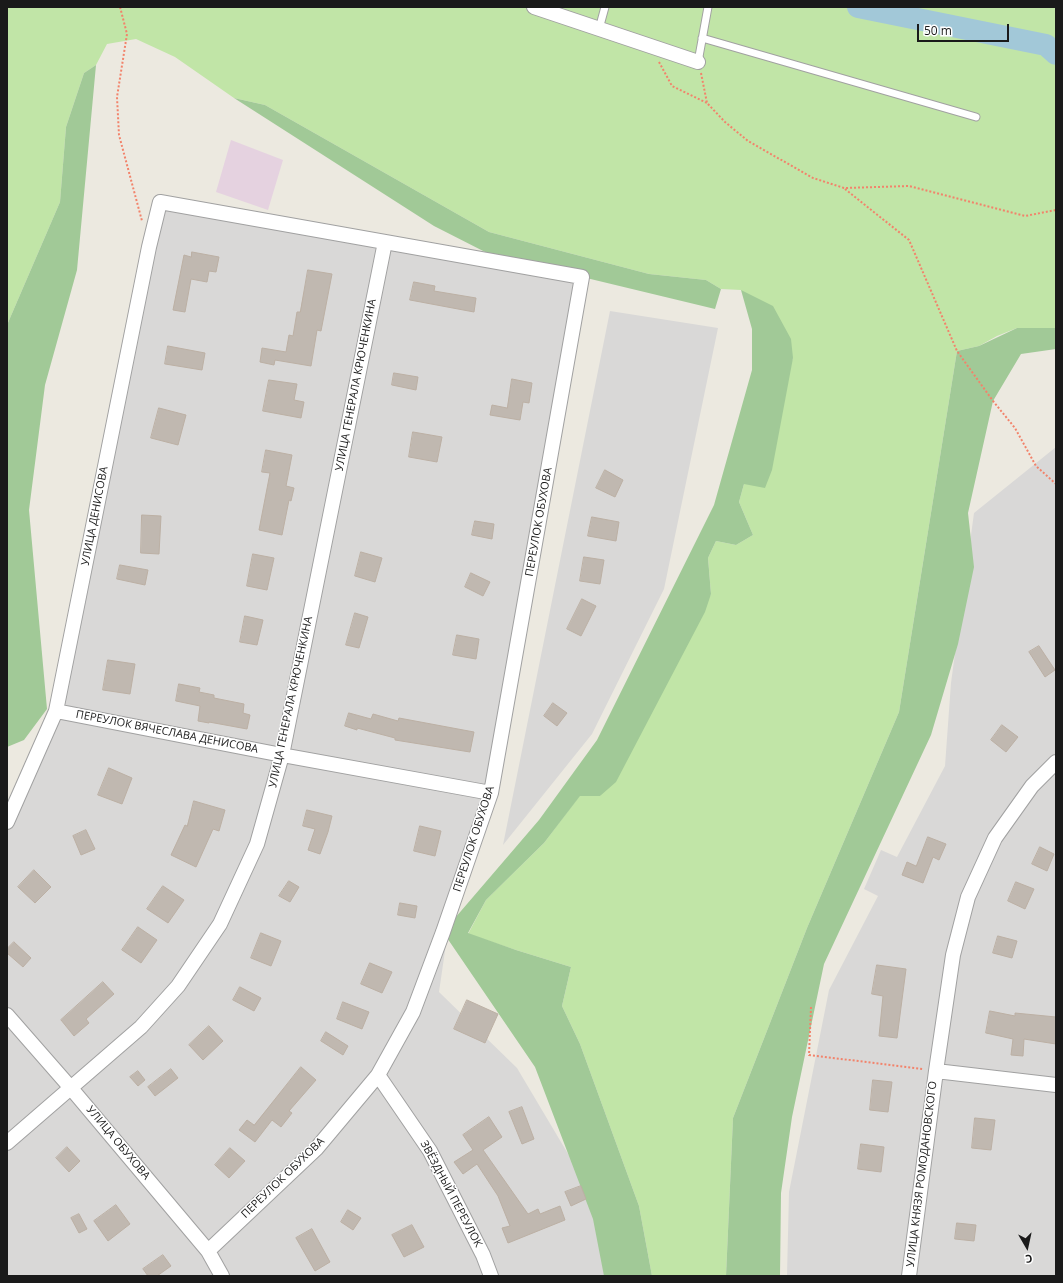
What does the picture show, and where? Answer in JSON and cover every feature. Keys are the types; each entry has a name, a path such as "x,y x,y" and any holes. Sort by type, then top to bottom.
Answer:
{"street":[{"path":"534,7 698,62"},
{"name":"УЛИЦА ДЕНИСОВА","path":"7,822 56,711 160,202 385,242"},
{"name":"ПЕРЕУЛОК ОБУХОВА","path":"208,1250 316,1149 378,1075 412,1012 443,932 491,793 582,277 385,242"},
{"name":"УЛИЦА ГЕНЕРАЛА КРЮЧЕНКИНА","path":"7,1143 140,1027 178,986 220,924 257,844 282,755 385,242"},
{"name":"ПЕРЕУЛОК ВЯЧЕСЛАВА ДЕНИСОВА","path":"56,711 282,755 491,793"},
{"name":"УЛИЦА КНЯЗЯ РОМОДАНОВСКОГО","path":"909,1276 953,955 968,897 995,838 1032,786 1056,762"},
{"name":"УЛИЦА ОБУХОВА","path":"7,1016 70,1087 208,1250 222,1276"},
{"path":"936,1071 1056,1085"},
{"name":"ЗВЁЗДНЫЙ ПЕРЕУЛОК","path":"378,1075 430,1150 483,1255 491,1276"}],"lane":[{"path":"599,29 605,7"},
{"path":"698,62 708,7"},
{"path":"702,38 976,116"}],"path":[{"path":"120,7 127,34 117,97 119,135 143,224"},
{"path":"650,46 672,86 707,103 725,122 748,141 813,178 844,188 909,186 1025,216 1056,210"},
{"path":"698,62 707,103"},
{"path":"844,188 909,240 957,351 993,401 1015,428 1036,466 1056,484"},
{"path":"811,1007 809,1055 936,1071"}],"shaded area":[{"path":"231,140 283,160 268,210 216,192"},
{"path":"153,202 575,277 484,793 454,889 439,992 517,1068 599,1206 610,1276 7,1276 7,806 50,711"},
{"path":"610,311 718,328 664,589 592,734 503,845"},
{"path":"1056,447 1056,1276 787,1276 789,1192 829,990 878,896 864,889 881,850 897,857 945,766 951,683 974,513"}],"green space":[{"path":"7,7 1056,7 1056,328 1017,328 997,336 979,346 957,351 899,712 807,928 733,1118 726,1276 652,1276 639,1206 580,1044 562,1006 571,967 468,934 486,900 544,843 580,795 600,796 711,594 708,558 716,541 736,545 753,535 739,502 744,484 793,358 741,290 721,289 706,280 649,274 489,232 265,105 234,98 175,57 136,39 107,44 96,65 84,73 66,127 60,202 7,325"},
{"path":"96,65 77,270 45,385 29,510 47,709 24,740 7,747 7,325 60,202 66,127 84,73"},
{"path":"234,98 265,105 489,232 649,274 706,280 721,289 715,309 491,255 434,226"},
{"path":"741,290 773,306 791,339 793,358 772,470 765,488 744,484 739,502 753,535 736,545 716,541 708,558 711,594 705,612 616,782 600,796 580,796 544,843 486,900 468,933 571,967 562,1006 580,1044 639,1206 652,1276 604,1276 593,1219 535,1067 443,932 539,820 597,740 714,505 752,370 752,329"},
{"path":"1017,328 1056,328 1056,349 1021,354 993,401 968,513 974,567 958,644 931,735 824,964 792,1117 781,1193 780,1276 726,1276 733,1118 807,928 899,712 957,351 979,346"}],"building":[{"path":"192,252 219,257 216,272 209,271 207,282 191,279 185,312 173,310 184,255 191,257"},
{"path":"308,270 332,274 321,331 317,330 311,366 275,360 274,365 260,362 262,348 286,352 289,335 293,336 297,312 300,312"},
{"path":"414,282 435,286 434,291 476,298 474,312 410,300"},
{"path":"168,346 205,353 202,370 165,364"},
{"path":"394,373 418,377 416,390 392,385"},
{"path":"512,379 532,383 529,403 523,402 520,420 490,415 492,405 507,408"},
{"path":"269,380 297,384 294,400 304,402 301,418 263,411"},
{"path":"159,408 186,415 178,445 151,438"},
{"path":"413,432 442,437 437,462 409,457"},
{"path":"266,450 292,455 286,486 294,488 291,501 289,500 282,535 259,530 270,473 262,472"},
{"path":"605,470 623,480 615,497 596,488"},
{"path":"142,515 161,516 159,554 141,553"},
{"path":"592,517 619,522 616,541 588,536"},
{"path":"475,521 494,524 492,539 472,535"},
{"path":"361,552 382,558 375,582 355,576"},
{"path":"253,554 274,558 267,590 247,586"},
{"path":"584,557 604,560 600,584 580,581"},
{"path":"120,565 148,570 145,585 117,579"},
{"path":"471,573 490,582 483,596 465,587"},
{"path":"582,599 596,606 581,636 567,629"},
{"path":"355,613 368,617 359,648 346,645"},
{"path":"245,616 263,620 257,645 240,642"},
{"path":"457,635 479,639 476,659 453,655"},
{"path":"1039,646 1055,670 1045,677 1029,652"},
{"path":"108,660 135,664 130,694 103,690"},
{"path":"179,684 200,688 199,692 214,695 214,698 244,704 243,713 250,715 247,729 198,721 200,706 176,701"},
{"path":"553,703 567,713 557,726 544,716"},
{"path":"349,713 371,719 373,714 398,721 399,718 474,732 470,752 395,740 395,738 357,728 357,730 345,726"},
{"path":"1002,725 1018,737 1006,752 991,740"},
{"path":"109,768 132,778 122,804 98,795"},
{"path":"194,801 225,810 219,831 213,829 196,867 171,855 185,825 187,826"},
{"path":"307,810 332,816 320,854 308,850 315,829 303,826"},
{"path":"420,826 441,831 435,856 414,851"},
{"path":"86,830 95,849 81,855 73,836"},
{"path":"928,837 946,844 939,860 933,857 923,883 902,875 907,862 916,866"},
{"path":"1040,847 1054,854 1047,871 1032,864"},
{"path":"34,870 51,887 35,903 18,887"},
{"path":"289,881 299,887 290,902 279,896"},
{"path":"1016,882 1034,889 1025,909 1008,901"},
{"path":"163,886 184,900 168,923 147,909"},
{"path":"400,903 417,906 415,918 398,915"},
{"path":"138,927 157,940 141,963 122,950"},
{"path":"261,933 281,941 271,966 251,958"},
{"path":"998,936 1017,941 1012,958 993,953"},
{"path":"14,942 31,958 23,967 7,953 7,949"},
{"path":"370,963 392,972 382,993 361,984"},
{"path":"877,965 906,969 897,1038 879,1036 883,996 872,994"},
{"path":"103,982 114,994 86,1019 89,1023 74,1036 61,1020"},
{"path":"240,987 261,998 254,1011 233,1000"},
{"path":"467,1000 498,1014 485,1043 454,1029"},
{"path":"343,1002 369,1012 362,1029 337,1019"},
{"path":"990,1011 1015,1016 1015,1013 1056,1017 1056,1044 1024,1039 1023,1056 1011,1055 1013,1039 986,1033"},
{"path":"209,1026 223,1041 203,1060 189,1045"},
{"path":"326,1032 348,1046 343,1055 321,1041"},
{"path":"301,1067 316,1080 289,1111 292,1113 281,1127 272,1120 255,1142 239,1130 247,1120 254,1125"},
{"path":"171,1069 178,1078 155,1096 148,1087"},
{"path":"138,1071 145,1080 138,1086 130,1077"},
{"path":"873,1080 892,1082 888,1112 870,1110"},
{"path":"522,1107 534,1139 522,1144 509,1112"},
{"path":"489,1117 502,1137 483,1150 528,1214 538,1209 540,1214 560,1206 565,1220 508,1243 502,1228 510,1226 498,1196 477,1164 463,1174 454,1162 473,1150 463,1135"},
{"path":"975,1118 995,1120 991,1150 972,1148"},
{"path":"861,1144 884,1147 881,1172 858,1169"},
{"path":"67,1147 80,1161 69,1172 56,1158"},
{"path":"230,1148 245,1161 229,1178 215,1165"},
{"path":"581,1186 586,1199 571,1206 565,1192"},
{"path":"116,1205 130,1224 108,1241 94,1221"},
{"path":"348,1210 361,1218 353,1230 341,1222"},
{"path":"79,1214 87,1229 79,1233 71,1218"},
{"path":"957,1223 976,1225 974,1241 955,1239"},
{"path":"412,1225 424,1247 404,1257 392,1235"},
{"path":"312,1229 330,1262 315,1271 296,1238"},
{"path":"163,1255 171,1266 157,1276 148,1276 143,1269"}],"waterway":[{"path":"858,7 1046,45 1056,54"}]}
